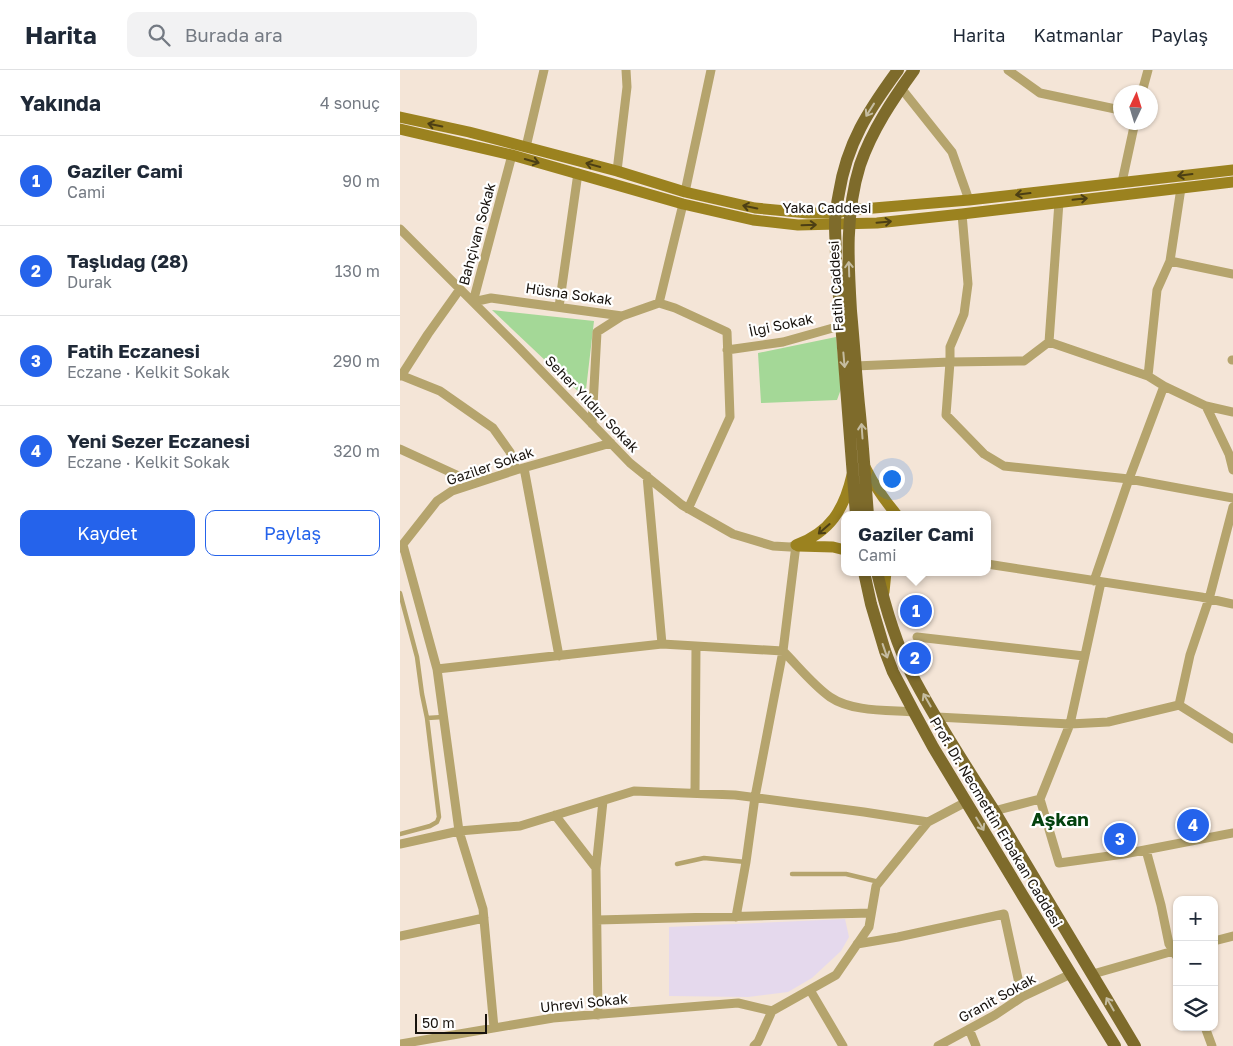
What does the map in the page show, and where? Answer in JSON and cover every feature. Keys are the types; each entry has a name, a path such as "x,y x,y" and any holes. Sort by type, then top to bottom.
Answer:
{"main road":[{"name":"Fatih Caddesi","path":"867,511 858,469 840,326 835,218 842,175 852,144 868,112 897,70"},
{"name":"Fatih Caddesi","path":"856,511 861,418 855,366 850,288 848,239 850,210 860,166 868,146 884,114 914,70"},
{"name":"Prof. Dr. Necmettin Erbakan Caddesi","path":"865,576 885,651 893,672 914,712 966,802 1115,1046"},
{"path":"878,576 884,601"},
{"name":"Prof. Dr. Necmettin Erbakan Caddesi","path":"884,601 902,653 911,672 1135,1046"}],"street":[{"path":"526,147 544,70"},
{"path":"616,171 627,87 626,70"},
{"path":"685,192 711,70"},
{"path":"1008,70 1040,93 1113,109"},
{"path":"1144,85 1148,70"},
{"path":"901,88 952,152 968,200"},
{"name":"Yaka Caddesi","path":"400,117 469,132 616,171 685,192 756,208 808,213 835,218 849,224 962,214 1233,182"},
{"name":"Yaka Caddesi","path":"400,129 512,155 683,204 753,220 798,225 835,218 850,210 968,200 1233,170"},
{"path":"1122,182 1132,130"},
{"name":"Bahçivan Sokak","path":"491,298 473,302 512,155"},
{"path":"559,307 578,173"},
{"path":"1148,376 1157,290 1170,261 1181,188"},
{"path":"855,366 1024,361 1049,342 1059,202"},
{"path":"683,204 659,303 675,308 726,332 730,417 688,509"},
{"path":"962,214 968,284 964,314 950,346 946,415 984,454 1004,466 1129,480 1233,498"},
{"name":"Seher Yıldızı Sokak","path":"400,229 630,463 682,506 733,534 773,546 796,546"},
{"path":"1170,261 1233,274"},
{"path":"460,289 401,376 440,391 493,428 520,469 559,656"},
{"name":"Hüsna Sokak","path":"491,298 622,316 659,303"},
{"path":"592,424 597,332 622,316"},
{"name":"İlgi Sokak","path":"727,350 783,342 840,326"},
{"path":"1049,342 1148,376 1164,386 1206,406 1233,412"},
{"path":"1164,386 1129,480 1097,581 1070,724 1040,798 1059,863 1124,854 1233,832"},
{"path":"1206,406 1231,453 1233,470"},
{"name":"Gaziler Sokak","path":"401,546 437,501 452,491 611,443"},
{"path":"400,449 474,483"},
{"path":"796,546 824,530 833,521 840,510 858,469 894,511"},
{"path":"647,476 662,644"},
{"path":"1179,705 1190,655 1209,599 1232,513"},
{"path":"401,546 437,669 459,831 483,909 494,1028"},
{"path":"796,546 841,549"},
{"path":"736,917 755,797 783,651 796,546"},
{"path":"991,565 1233,604"},
{"path":"884,601 885,576"},
{"path":"917,638 1084,656"},
{"path":"437,669 662,644 783,651 832,698 862,708 914,712"},
{"path":"695,793 696,646"},
{"path":"937,717 1070,724 1108,722 1179,705 1233,739"},
{"path":"400,844 459,831 520,826 634,791 755,797 928,822"},
{"path":"994,811 1040,798"},
{"path":"598,1015 596,868 603,800"},
{"path":"754,1046 758,1042 772,1011 836,975 869,927 876,886 928,822 966,802"},
{"path":"556,815 596,868"},
{"path":"1146,850 1169,944 1173,949"},
{"path":"597,920 871,913"},
{"path":"858,944 898,938 1004,914 1022,997"},
{"path":"400,936 484,918"},
{"path":"1218,940 1233,936"},
{"path":"1092,974 1173,954"},
{"name":"Granit Sokak","path":"938,1046 1022,997 1071,974"},
{"path":"810,990 843,1046"},
{"name":"Uhrevi Sokak","path":"400,1044 553,1018 738,1003 772,1011"},
{"path":"969,1029 976,1046"},
{"path":"1206,1031 1212,1046"}],"lane":[{"path":"400,593 418,657 439,817 437,822 430,826 400,834"},
{"path":"427,718 444,717"},
{"path":"677,864 704,858 746,862"},
{"path":"792,874 846,874 879,882"}],"shaded area":[{"path":"845,919 849,937 841,951 812,978 788,992 748,997 669,996 669,927"}],"green space":[{"path":"492,310 594,321 585,398"},
{"path":"836,337 841,389 837,400 761,403 758,353"}],"place":[{"name":"Gaziler Cami","path":"916,611"},
{"name":"Taşlıdağ (28)","path":"915,658"},
{"name":"Yeni Sezer Eczanesi","path":"1193,825"},
{"name":"Fatih Eczanesi","path":"1120,839"}],"district":[{"name":"Aşkan","path":"1060,819"}]}
